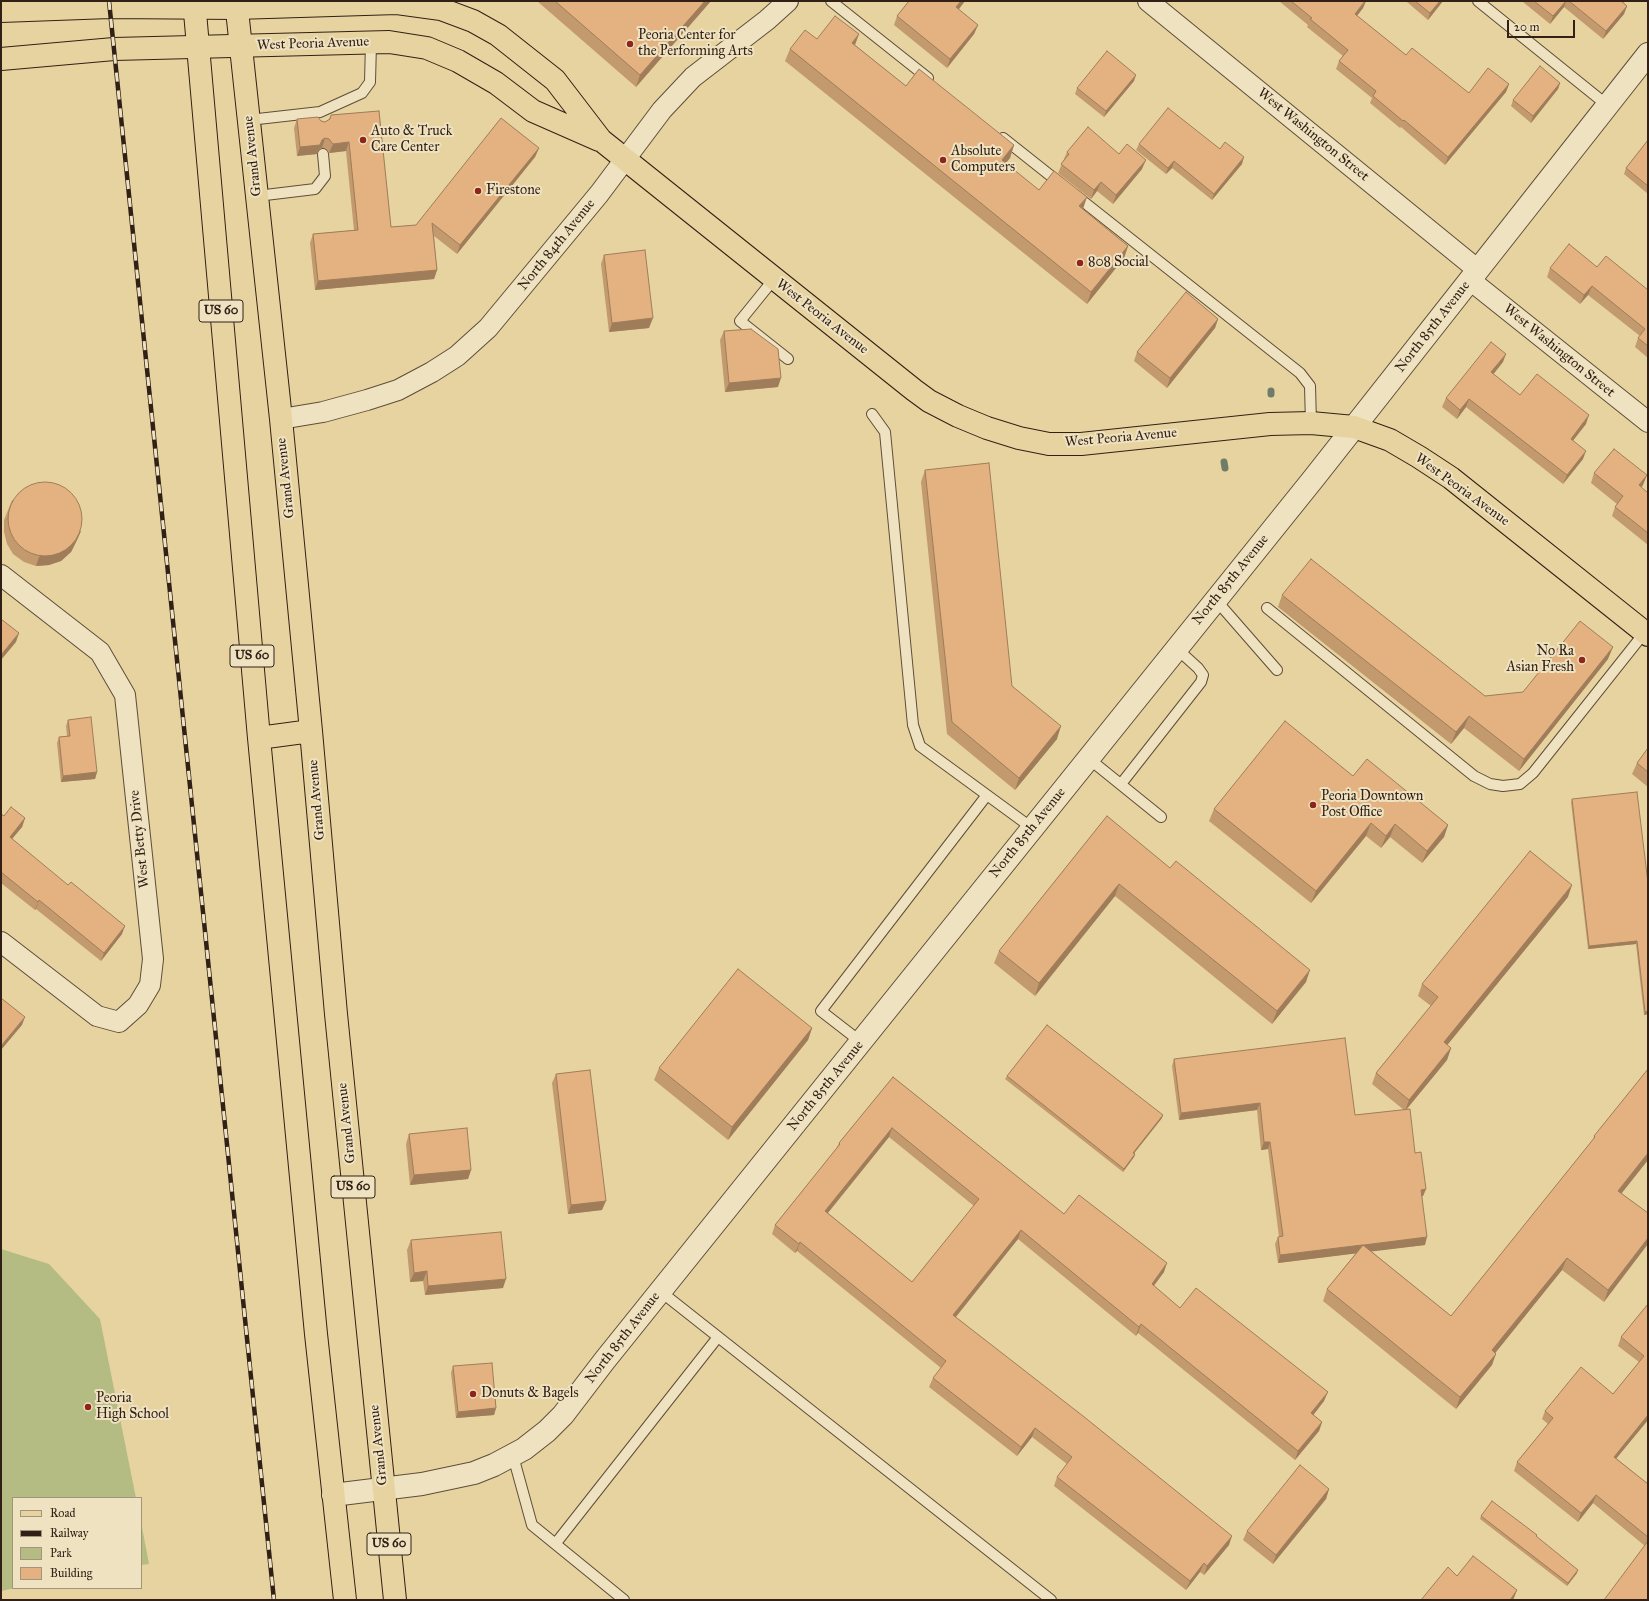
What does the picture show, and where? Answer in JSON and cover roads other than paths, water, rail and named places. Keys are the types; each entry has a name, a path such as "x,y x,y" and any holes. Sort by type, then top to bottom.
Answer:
{"main road":[{"name":"West Peoria Avenue","path":"1,11 194,4 397,3 441,9 473,21 498,35 555,80 601,140 926,399 958,416 987,428 1019,438 1049,444 1081,444 1254,425 1311,423 1354,426 1390,440 1451,478 1646,634"},
{"name":"US 60","path":"194,4 203,89 230,420 259,738 315,1326 345,1600"},
{"name":"Grand Avenue","path":"236,4 281,419 336,1014 395,1600"},
{"name":"West Peoria Avenue","path":"1,59 114,49 389,42 427,48 458,61 496,83 533,111 601,140"},
{"path":"259,738 311,731"}],"street":[{"name":"North 84th Avenue","path":"281,419 323,412 398,390 432,372 457,356 488,328 599,194 662,110 693,77 768,20 788,1"},
{"name":"West Washington Street","path":"1148,1 1648,422"},
{"name":"North 85th Avenue","path":"333,1495 422,1484 474,1473 513,1456 547,1431 563,1415 660,1291 1354,426 1648,54"},
{"name":"West Betty Drive","path":"1,575 100,652 125,694 153,959 150,985 138,1005 119,1022 97,1016 1,942"}],"lane":[{"path":"831,1 936,84"},
{"path":"1478,1 1607,105"},
{"path":"249,120 320,112 362,93 370,82 371,43"},
{"path":"320,112 321,125"},
{"path":"998,134 1300,373 1310,386 1311,423"},
{"path":"257,196 315,189 325,176 323,154"},
{"path":"774,279 740,321 788,359"},
{"path":"872,414 885,432 913,724 920,746 1032,828"},
{"path":"1215,599 1277,670"},
{"path":"1267,608 1474,776 1490,784 1503,786 1520,784 1533,773 1646,634"},
{"path":"1120,784 1201,682 1203,675 1198,668 1176,648"},
{"path":"1088,758 1161,817"},
{"path":"861,1042 821,1011 987,795"},
{"path":"660,1291 1051,1600"},
{"path":"556,1543 718,1337"},
{"path":"513,1456 532,1525 556,1543 624,1600"}],"waterway":[{"path":"1224,462 1225,468"}],"railway":[{"path":"109,1 274,1600"}],"place":[{"name":"Peoria Center for the Performing Arts","path":"630,44"},
{"name":"Auto & Truck Care Center","path":"363,140"},
{"name":"Absolute Computers","path":"943,160"},
{"name":"Firestone","path":"478,191"},
{"name":"808 Social","path":"1080,263"},
{"name":"No Ra Asian Fresh","path":"1582,660"},
{"name":"Peoria Downtown Post Office","path":"1313,805"},
{"name":"Donuts & Bagels","path":"473,1394"},
{"name":"Peoria High School","path":"88,1407"}]}
